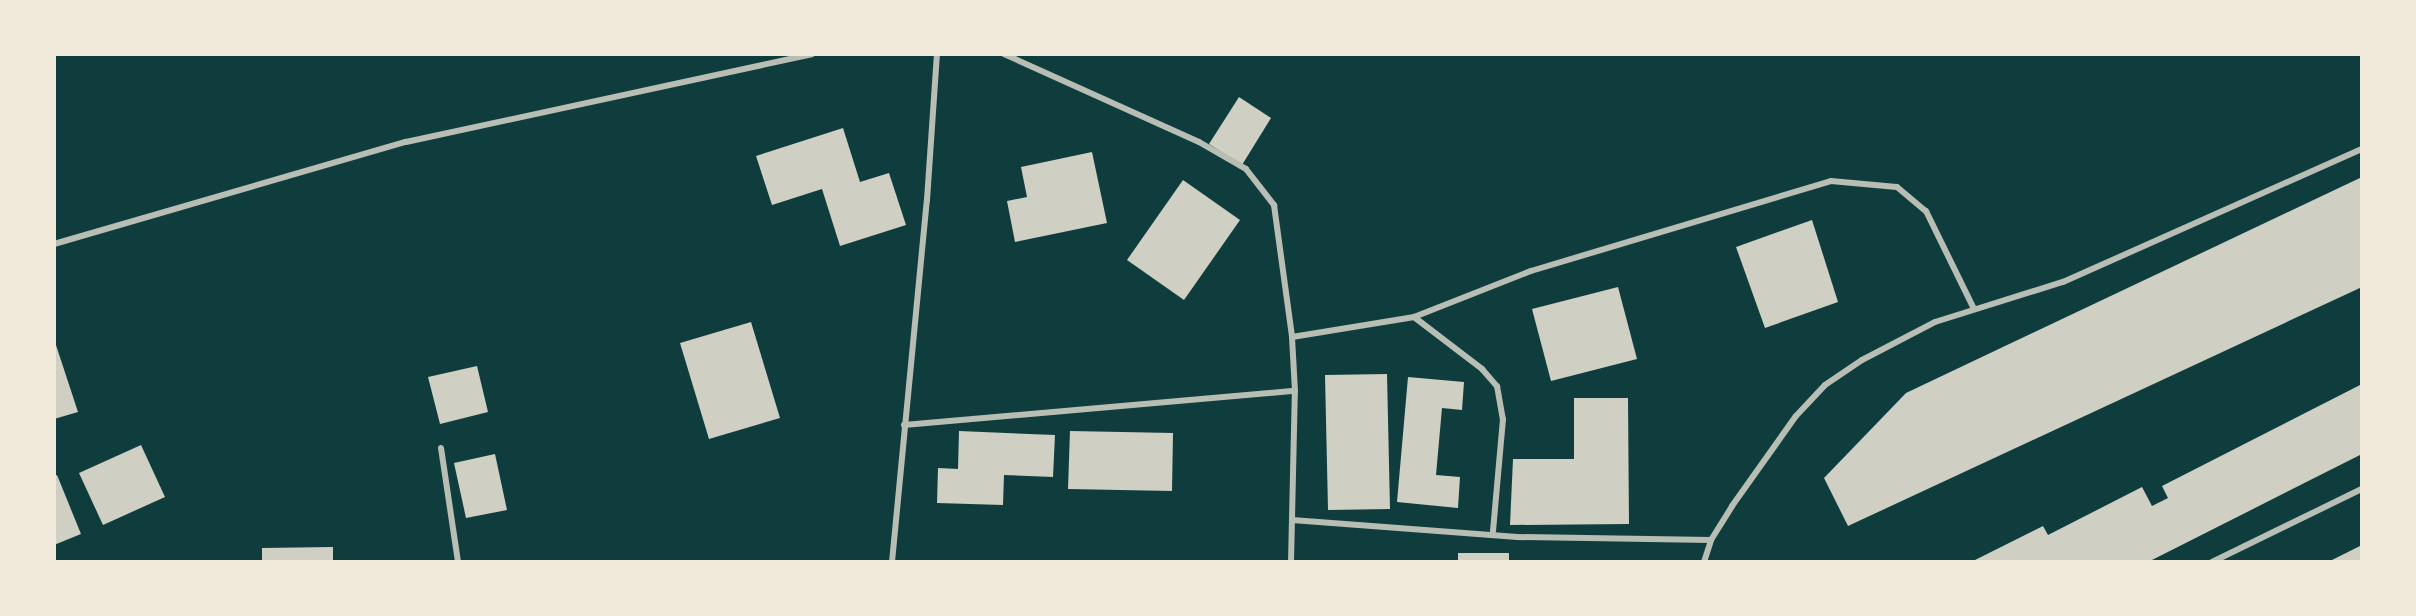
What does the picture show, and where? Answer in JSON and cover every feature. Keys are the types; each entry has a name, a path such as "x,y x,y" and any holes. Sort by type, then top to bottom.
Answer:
{"street":[{"path":"54,244 406,142 812,54"},
{"path":"892,562 927,200 937,54"},
{"path":"1004,54 1199,142 1246,169 1274,205 1292,337 1295,391 1291,562"},
{"path":"1704,562 1711,540 1796,416 1825,386 1885,346 1974,309 2063,282 2362,149"},
{"path":"1292,337 1414,316 1531,271 1832,181 1897,187 1926,212 1974,309"},
{"path":"1414,316 1482,369 1497,386 1503,419 1493,532"},
{"path":"904,425 1295,391"},
{"path":"441,448 458,562"},
{"path":"2212,562 2362,489"},
{"path":"1292,520 1493,532 1517,537 1711,540"}],"building":[{"path":"1239,97 1271,118 1242,165 1209,144"},
{"path":"843,128 860,182 889,173 906,225 840,246 822,189 772,205 756,156"},
{"path":"1092,152 1107,223 1015,242 1007,201 1027,197 1021,167"},
{"path":"2362,177 2362,287 1848,526 1824,478 1906,393"},
{"path":"1183,180 1240,220 1184,300 1127,260"},
{"path":"1812,220 1838,302 1765,328 1736,247"},
{"path":"1618,287 1637,359 1551,381 1532,309"},
{"path":"751,322 780,418 709,439 680,343"},
{"path":"54,339 78,412 54,419"},
{"path":"477,366 488,412 440,424 428,377"},
{"path":"1387,374 1390,509 1328,510 1325,375"},
{"path":"1408,377 1464,382 1462,410 1442,408 1436,475 1460,477 1458,508 1397,502"},
{"path":"2362,384 2362,454 2148,562 1971,562 2043,526 2048,535 2142,487 2152,506 2168,498 2162,486"},
{"path":"1574,398 1628,398 1629,524 1510,525 1513,459 1574,459"},
{"path":"959,431 1055,435 1053,477 1004,475 1003,505 937,503 938,468 958,469"},
{"path":"1070,431 1173,433 1172,491 1068,489"},
{"path":"141,445 165,497 103,525 79,473"},
{"path":"495,454 507,510 466,518 454,463"},
{"path":"57,475 81,534 54,545 54,476"},
{"path":"2362,545 2362,562 2328,562"},
{"path":"333,547 333,562 262,562 262,548"},
{"path":"1458,553 1509,553 1509,562 1458,562"}]}
